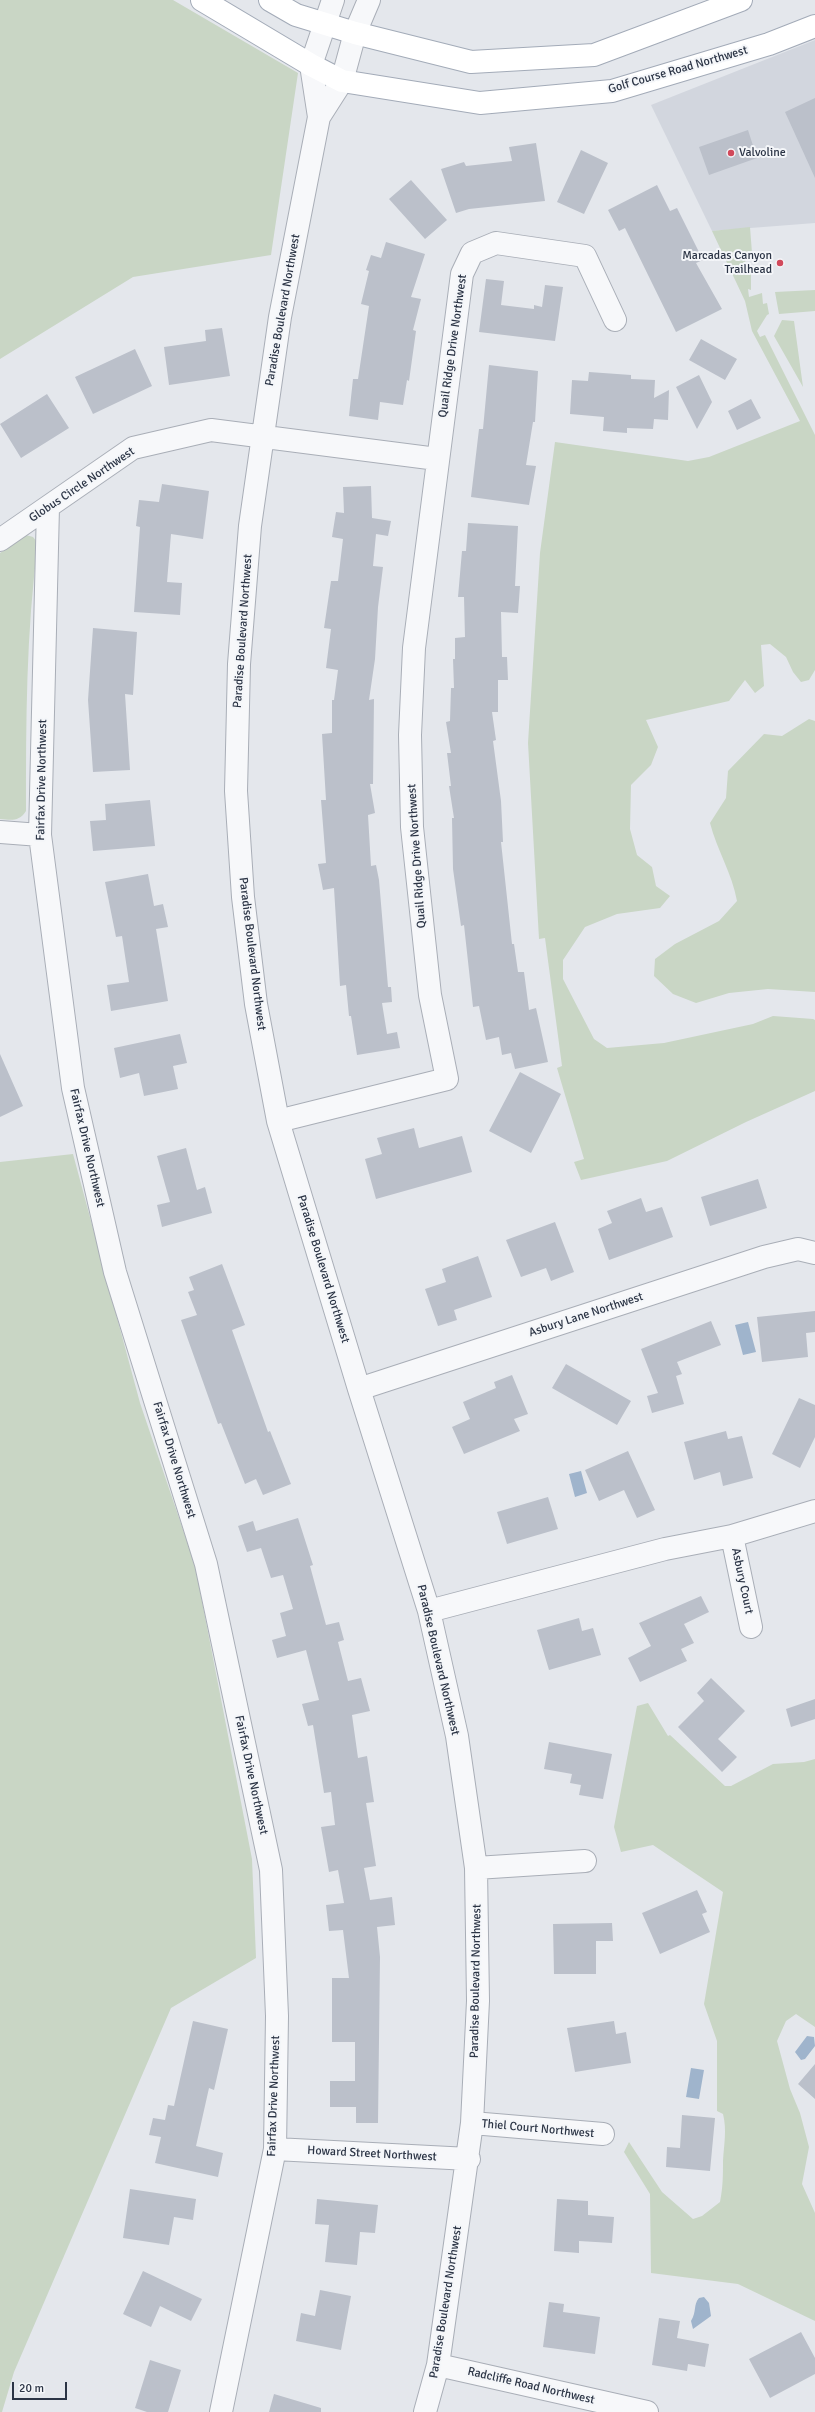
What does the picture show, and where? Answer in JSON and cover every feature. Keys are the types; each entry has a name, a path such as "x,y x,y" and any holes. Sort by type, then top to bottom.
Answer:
{"main road":[{"name":"Golf Course Road Northwest","path":"202,0 311,65 342,81 480,103 612,91 769,44 815,26"},
{"path":"270,0 296,15 355,33 471,62 594,55 741,0"}],"street":[{"name":"Paradise Boulevard Northwest","path":"333,0 311,65 319,117 280,317 250,526 239,664 236,791 243,897 256,1004 278,1120 359,1389 429,1611 457,1736 476,1868 478,2000 472,2123 438,2365 425,2412"},
{"name":"Paradise Boulevard Northwest","path":"319,117 342,81 355,33 369,0"},
{"name":"Quail Ridge Drive Northwest","path":"278,1120 447,1079 430,995 412,827 410,735 414,648 437,459 462,274 472,253 496,243 585,256 615,320"},
{"name":"Globus Circle Northwest","path":"0,540 133,448 211,430 262,435"},
{"path":"262,435 437,459"},
{"name":"Fairfax Drive Northwest","path":"48,507 40,835 75,1095 115,1272 206,1564 271,1870 277,2016 275,2149 221,2412"},
{"path":"0,832 40,835"},
{"name":"Asbury Lane Northwest","path":"359,1389 764,1257 798,1249 815,1253"},
{"path":"429,1611 665,1549 732,1536 815,1511"},
{"name":"Asbury Court","path":"732,1536 751,1627"},
{"path":"476,1868 585,1861"},
{"name":"Thiel Court Northwest","path":"472,2123 603,2134"},
{"name":"Howard Street Northwest","path":"275,2149 468,2159"},
{"name":"Radcliffe Road Northwest","path":"438,2365 647,2412"}],"shaded area":[{"path":"815,40 815,223 712,231 651,105"}],"green space":[{"path":"0,0 173,0 298,73 271,255 133,277 0,359"},
{"path":"750,227 752,253 745,258 746,269 751,273 751,290 748,289 749,297 762,293 763,304 767,303 769,314 757,331 760,337 765,335 815,435 815,670 809,680 801,682 793,672 786,657 770,644 761,645 764,686 755,693 745,680 729,701 646,720 658,747 651,765 631,785 630,829 637,855 652,867 656,886 670,896 660,908 617,914 585,927 563,960 563,979 594,1039 607,1048 664,1043 753,1024 773,1016 813,1019 815,1020 815,1091 746,1122 667,1161 581,1180 574,1162 584,1159 557,1068 562,1066 545,938 539,939 528,743 540,553 555,442 688,461 709,457 800,421 752,331 745,301 712,231"},
{"path":"815,290 815,311 779,314 775,292"},
{"path":"782,320 794,321 803,387 774,336"},
{"path":"26,535 33,537 38,543 29,643 26,811 18,819 8,820 0,819 0,553"},
{"path":"809,719 815,721 815,992 768,989 729,993 696,1003 673,994 654,976 655,959 675,944 719,921 737,901 732,881 716,843 710,823 726,798 728,771 764,734 782,736"},
{"path":"73,1154 140,1403 195,1565 252,1859 256,1958 171,2008 14,2372 2,2412 0,2412 0,1162"},
{"path":"648,1703 668,1736 670,1735 725,1786 731,1786 773,1764 804,1762 815,1759 815,2027 796,2014 786,2021 777,2041 790,2089 800,2113 809,2147 802,2184 815,2213 815,2321 738,2284 651,2273 650,2194 624,2152 629,2142 662,2192 693,2219 702,2216 720,2202 723,2181 725,2131 723,2114 717,2111 717,2041 704,2004 723,1892 653,1845 621,1852 614,1827 637,1706"}],"water":[{"path":"748,1322 756,1352 743,1355 735,1325"},
{"path":"581,1471 587,1493 575,1497 569,1474"},
{"path":"807,2036 814,2037 815,2046 805,2059 801,2060 795,2052"},
{"path":"691,2068 704,2070 699,2099 686,2097"},
{"path":"704,2297 709,2303 711,2316 693,2329 691,2321 696,2303 699,2298"}],"building":[{"path":"815,98 815,178 785,112"},
{"path":"748,130 757,158 709,175 699,147"},
{"path":"536,143 545,201 469,209 456,213 441,169 464,162 466,166 512,161 509,147"},
{"path":"581,150 608,163 584,214 557,202"},
{"path":"411,180 447,220 425,239 389,199"},
{"path":"657,185 670,211 677,208 703,260 696,263 722,309 676,332 625,228 619,231 608,210"},
{"path":"386,242 425,254 411,297 421,299 413,330 416,331 409,381 407,380 403,405 380,402 378,420 349,416 353,379 358,379 369,306 361,304 369,271 366,270 371,255 381,258"},
{"path":"486,279 504,281 501,305 534,309 534,305 542,307 545,285 563,287 555,341 479,332"},
{"path":"222,328 230,376 169,385 164,347 206,341 205,330"},
{"path":"701,339 737,359 725,380 689,360"},
{"path":"135,349 152,386 93,414 75,377"},
{"path":"489,365 538,371 535,422 533,422 526,465 536,466 529,505 471,497 479,429 483,429"},
{"path":"589,372 631,375 631,379 655,380 654,398 669,390 668,420 654,419 653,429 627,428 627,433 603,431 604,417 570,414 572,380 588,381"},
{"path":"699,375 712,402 697,429 676,387"},
{"path":"47,394 69,428 21,458 0,424"},
{"path":"751,399 761,418 737,430 728,411"},
{"path":"162,484 209,491 203,539 171,534 167,582 182,583 180,615 134,612 140,527 136,526 139,500 159,502"},
{"path":"371,486 372,518 391,521 388,536 376,534 373,566 383,567 378,607 375,659 369,700 374,699 373,784 370,784 375,813 368,815 371,866 376,865 379,880 388,987 391,987 392,1002 382,1003 387,1034 397,1032 400,1048 357,1055 351,1016 349,1016 346,985 340,986 334,888 323,890 318,864 326,863 321,800 326,800 322,734 332,733 332,700 334,700 338,670 326,668 331,629 324,628 331,581 338,581 343,539 332,537 336,512 344,513 343,487"},
{"path":"468,523 518,526 515,586 520,586 518,613 501,612 502,657 507,657 508,680 498,680 498,712 492,712 496,740 493,741 501,801 503,842 501,842 512,944 514,944 518,972 524,972 529,1010 536,1008 548,1062 515,1069 511,1053 502,1055 499,1037 486,1040 479,1006 473,1007 464,925 461,926 453,869 452,818 454,818 449,786 451,786 447,753 451,753 446,722 450,721 451,688 454,688 453,659 455,659 455,638 465,637 464,597 458,597 462,551 466,551"},
{"path":"93,628 137,632 133,695 125,694 130,770 93,772 88,700"},
{"path":"150,800 155,846 93,851 90,821 106,820 105,804"},
{"path":"148,874 154,906 163,904 168,927 156,929 168,1001 111,1011 107,985 129,982 122,936 116,937 105,882"},
{"path":"180,1034 187,1063 173,1066 178,1089 144,1096 139,1073 120,1078 114,1048"},
{"path":"0,1054 23,1106 0,1117"},
{"path":"520,1072 561,1094 531,1153 489,1131"},
{"path":"414,1128 419,1148 462,1136 472,1172 376,1199 365,1159 382,1154 377,1138"},
{"path":"186,1148 197,1190 205,1187 212,1213 162,1227 157,1205 170,1202 157,1156"},
{"path":"758,1179 767,1208 710,1226 701,1197"},
{"path":"641,1198 646,1212 662,1207 673,1237 609,1260 598,1229 612,1223 607,1211"},
{"path":"555,1222 574,1272 551,1281 546,1268 521,1277 506,1240"},
{"path":"478,1256 492,1297 454,1310 457,1320 438,1326 425,1289 446,1282 442,1269"},
{"path":"222,1264 245,1325 232,1330 268,1432 270,1431 291,1484 263,1495 256,1479 245,1484 221,1423 218,1424 181,1320 197,1315 188,1292 194,1290 189,1277"},
{"path":"815,1311 815,1332 806,1333 808,1357 762,1362 757,1317"},
{"path":"711,1321 721,1345 677,1362 682,1374 676,1376 684,1404 652,1413 647,1396 658,1393 641,1349"},
{"path":"566,1364 631,1401 617,1425 552,1388"},
{"path":"512,1375 528,1414 514,1419 520,1431 464,1454 452,1427 470,1419 463,1402 496,1388 494,1382"},
{"path":"799,1398 815,1405 815,1437 800,1468 772,1454"},
{"path":"726,1431 728,1439 742,1436 753,1478 723,1486 720,1472 694,1480 684,1442"},
{"path":"628,1451 655,1510 637,1518 624,1490 599,1501 585,1470"},
{"path":"548,1497 558,1529 507,1544 497,1512"},
{"path":"298,1518 313,1565 310,1566 326,1625 339,1622 344,1640 338,1642 348,1681 361,1678 370,1711 352,1715 358,1758 367,1756 374,1802 366,1803 376,1866 364,1868 370,1900 392,1897 395,1925 377,1927 380,1957 378,2123 356,2123 356,2107 330,2107 330,2081 355,2081 355,2042 332,2042 332,1978 349,1978 343,1930 329,1931 326,1905 344,1903 338,1870 329,1872 321,1827 335,1825 331,1792 324,1793 313,1725 308,1726 302,1704 319,1700 306,1650 277,1658 272,1640 286,1636 280,1613 293,1609 283,1575 271,1578 261,1548 247,1552 238,1526 253,1521 256,1531"},
{"path":"701,1596 709,1612 684,1624 694,1643 681,1649 687,1661 640,1682 628,1658 651,1646 639,1623"},
{"path":"579,1618 582,1631 593,1628 601,1655 549,1670 537,1630"},
{"path":"711,1678 745,1711 718,1739 737,1757 722,1772 678,1727 704,1701 697,1693"},
{"path":"815,1699 815,1719 791,1727 786,1709"},
{"path":"549,1742 612,1754 603,1799 579,1795 581,1785 570,1783 572,1774 544,1769"},
{"path":"697,1890 707,1912 702,1914 710,1932 660,1954 642,1913"},
{"path":"612,1923 613,1941 596,1941 596,1974 554,1974 553,1924"},
{"path":"193,2021 228,2029 214,2090 209,2088 196,2146 223,2153 218,2177 155,2163 161,2137 149,2135 153,2118 165,2120 168,2105 174,2106"},
{"path":"614,2021 616,2034 626,2032 631,2063 575,2072 567,2028"},
{"path":"815,2064 815,2099 798,2084"},
{"path":"682,2115 715,2118 710,2171 666,2167 667,2147 680,2148"},
{"path":"130,2189 196,2199 193,2220 174,2217 169,2245 123,2238"},
{"path":"317,2199 378,2205 375,2233 360,2232 357,2265 325,2262 329,2225 315,2224"},
{"path":"557,2199 588,2201 588,2215 614,2217 612,2243 579,2241 579,2253 554,2251"},
{"path":"143,2271 202,2299 191,2321 160,2306 151,2327 123,2314"},
{"path":"320,2290 351,2296 341,2350 296,2341 301,2313 315,2316"},
{"path":"549,2302 564,2304 563,2312 600,2317 595,2354 543,2347"},
{"path":"659,2318 680,2321 677,2338 709,2344 705,2367 688,2364 687,2371 652,2365"},
{"path":"801,2332 815,2358 815,2374 770,2398 749,2359"},
{"path":"150,2360 181,2370 168,2412 147,2412 135,2408"},
{"path":"274,2394 321,2408 321,2412 269,2412"}],"place":[{"name":"Valvoline","path":"731,153"},
{"name":"Marcadas Canyon Trailhead","path":"780,263"}]}
